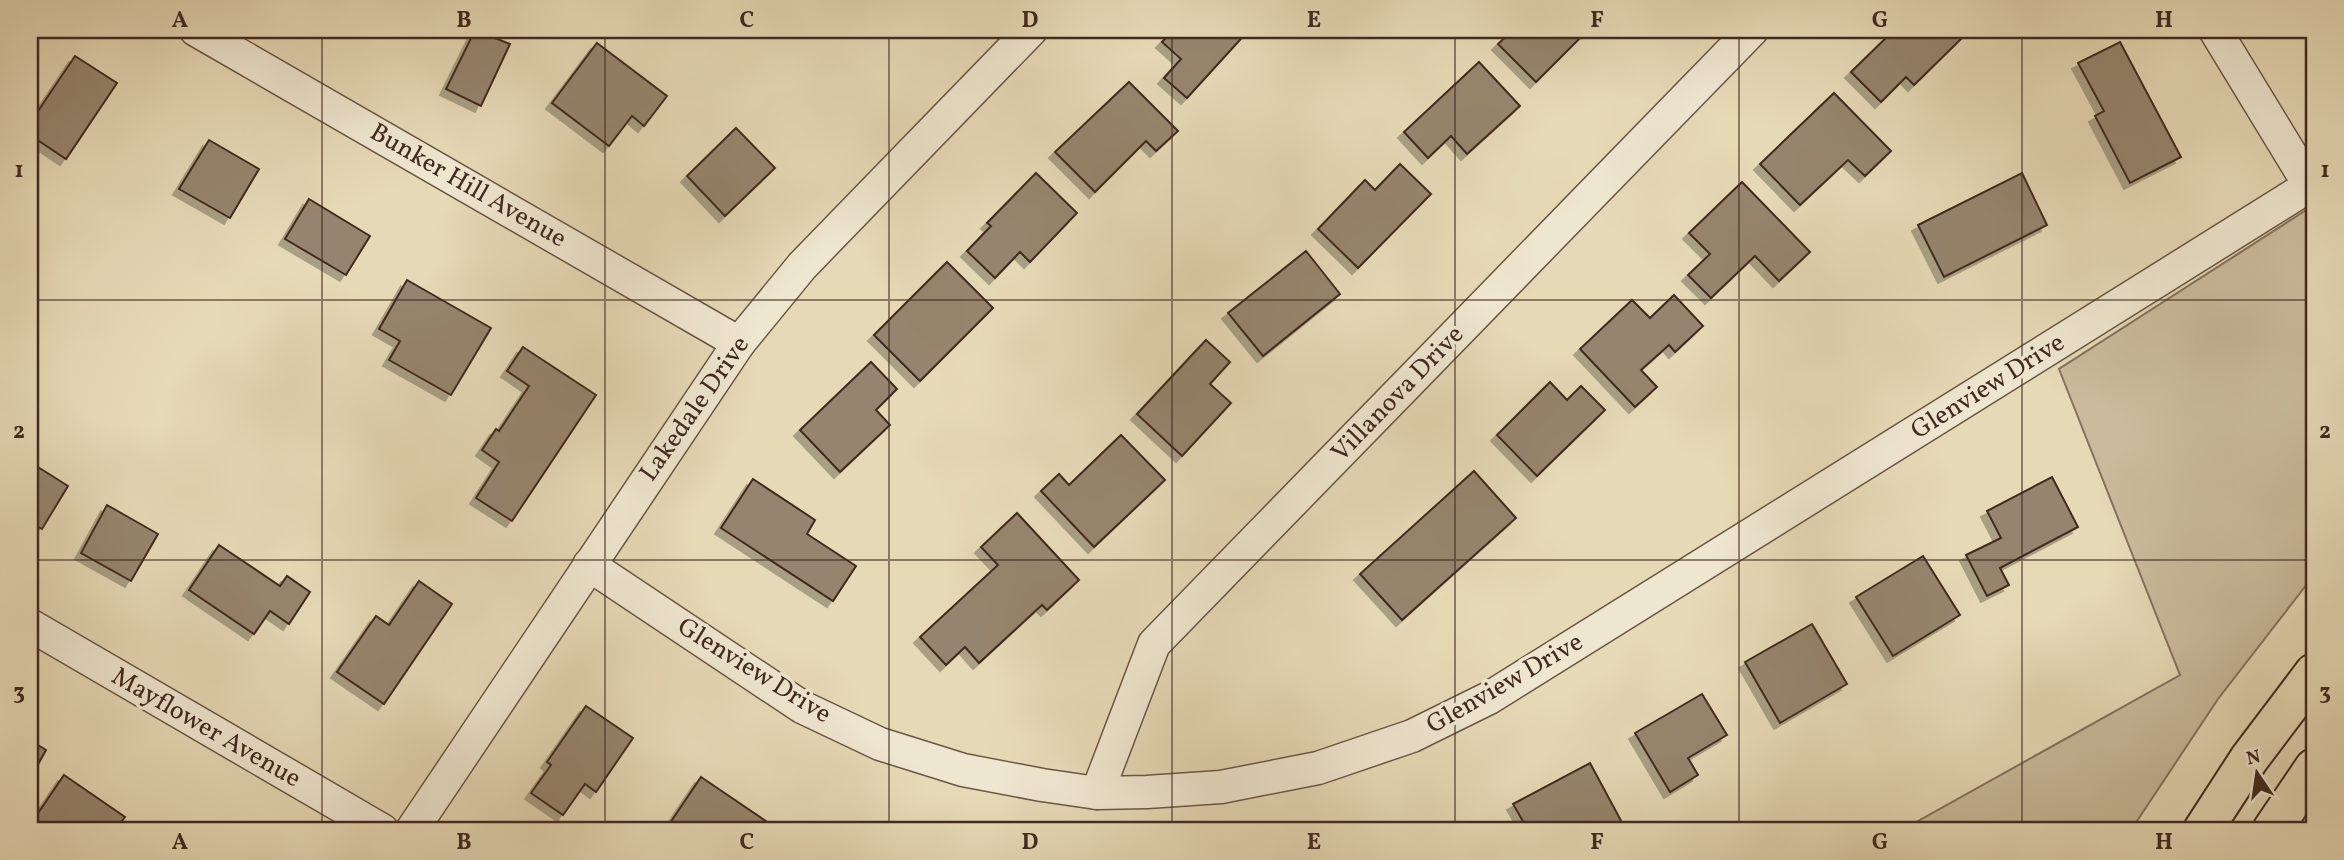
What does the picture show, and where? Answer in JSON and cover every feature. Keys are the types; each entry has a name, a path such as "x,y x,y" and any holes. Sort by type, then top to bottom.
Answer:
{"highway":[{"path":"2203,830 2249,759 2314,673"},
{"path":"2272,830 2314,768"}],"street":[{"name":"Bunker Hill Avenue","path":"196,30 739,343"},
{"name":"Lakedale Drive","path":"412,830 739,343 802,266 1031,30"},
{"name":"Villanova Drive","path":"1097,793 1154,644 1752,30"},
{"path":"2215,30 2312,184"},
{"name":"Glenview Drive","path":"589,565 802,707 880,744 963,770 1097,793 1221,787 1318,768 1412,736 1489,698 2312,184"},
{"name":"Mayflower Avenue","path":"30,625 382,830"}],"shaded area":[{"path":"2314,205 2314,575 2218,699 2131,830 1902,830 2180,675 2059,369"}],"building":[{"path":"475,30 510,44 481,106 446,89"},
{"path":"1173,30 1249,30 1187,98 1164,78 1181,59 1162,42"},
{"path":"1513,30 1588,30 1536,82 1498,44"},
{"path":"1894,30 1952,30 1961,39 1914,85 1906,77 1881,102 1851,72"},
{"path":"2120,42 2181,157 2130,183 2095,116 2104,111 2078,63"},
{"path":"597,43 667,96 644,126 632,116 609,146 552,103"},
{"path":"75,56 117,83 66,159 30,135 30,123"},
{"path":"1479,62 1520,106 1467,154 1451,136 1428,158 1404,132"},
{"path":"1129,82 1178,131 1156,151 1146,141 1095,192 1055,152"},
{"path":"1834,93 1891,151 1865,176 1848,160 1800,205 1760,164"},
{"path":"736,128 775,168 725,216 687,176"},
{"path":"209,140 259,169 230,218 179,189"},
{"path":"1400,164 1431,194 1358,268 1318,229 1365,180 1375,190"},
{"path":"1036,173 1077,213 1030,262 1020,252 995,278 967,251 991,226 987,223"},
{"path":"2022,173 2047,225 1944,277 1918,225"},
{"path":"1742,182 1810,252 1779,281 1755,256 1711,298 1688,275 1710,254 1689,233"},
{"path":"309,199 370,236 346,275 285,239"},
{"path":"1306,251 1340,294 1263,356 1228,313"},
{"path":"947,262 993,308 920,381 874,335"},
{"path":"407,280 491,328 451,395 389,360 400,341 379,329"},
{"path":"1674,295 1703,326 1675,352 1669,345 1641,370 1657,387 1635,407 1580,349 1632,300 1650,318"},
{"path":"1206,340 1230,362 1210,384 1231,403 1182,456 1137,414"},
{"path":"523,347 596,395 512,521 476,498 499,462 482,450 496,429 499,431 529,386 507,371"},
{"path":"871,362 897,389 876,410 890,425 840,472 800,430"},
{"path":"1550,382 1567,400 1581,386 1605,410 1537,476 1497,435"},
{"path":"1121,435 1165,480 1094,547 1041,491 1059,474 1069,485"},
{"path":"30,462 68,486 42,529 30,522"},
{"path":"1474,471 1516,518 1402,620 1360,574"},
{"path":"2052,477 2078,527 2000,568 2009,585 1987,596 1966,555 2001,538 1987,511"},
{"path":"753,479 815,520 807,534 856,566 833,601 721,528"},
{"path":"107,505 158,534 131,581 81,553"},
{"path":"1017,513 1079,580 1047,610 1042,605 979,663 965,647 946,665 920,637 998,565 981,547"},
{"path":"219,545 280,586 287,576 310,592 289,624 270,611 254,634 189,590"},
{"path":"1923,556 1960,615 1893,656 1856,597"},
{"path":"419,581 452,604 384,704 337,672 376,616 389,625"},
{"path":"1812,624 1847,684 1780,723 1745,662"},
{"path":"1702,694 1727,735 1688,758 1698,775 1670,792 1635,733"},
{"path":"586,706 633,738 596,792 585,784 563,815 531,793 551,765 547,762"},
{"path":"30,740 46,750 30,779"},
{"path":"1590,763 1626,830 1593,830 1589,822 1574,830 1528,830 1513,804"},
{"path":"64,775 125,817 115,830 37,830 30,825"},
{"path":"701,777 779,830 674,830 668,826"}]}
